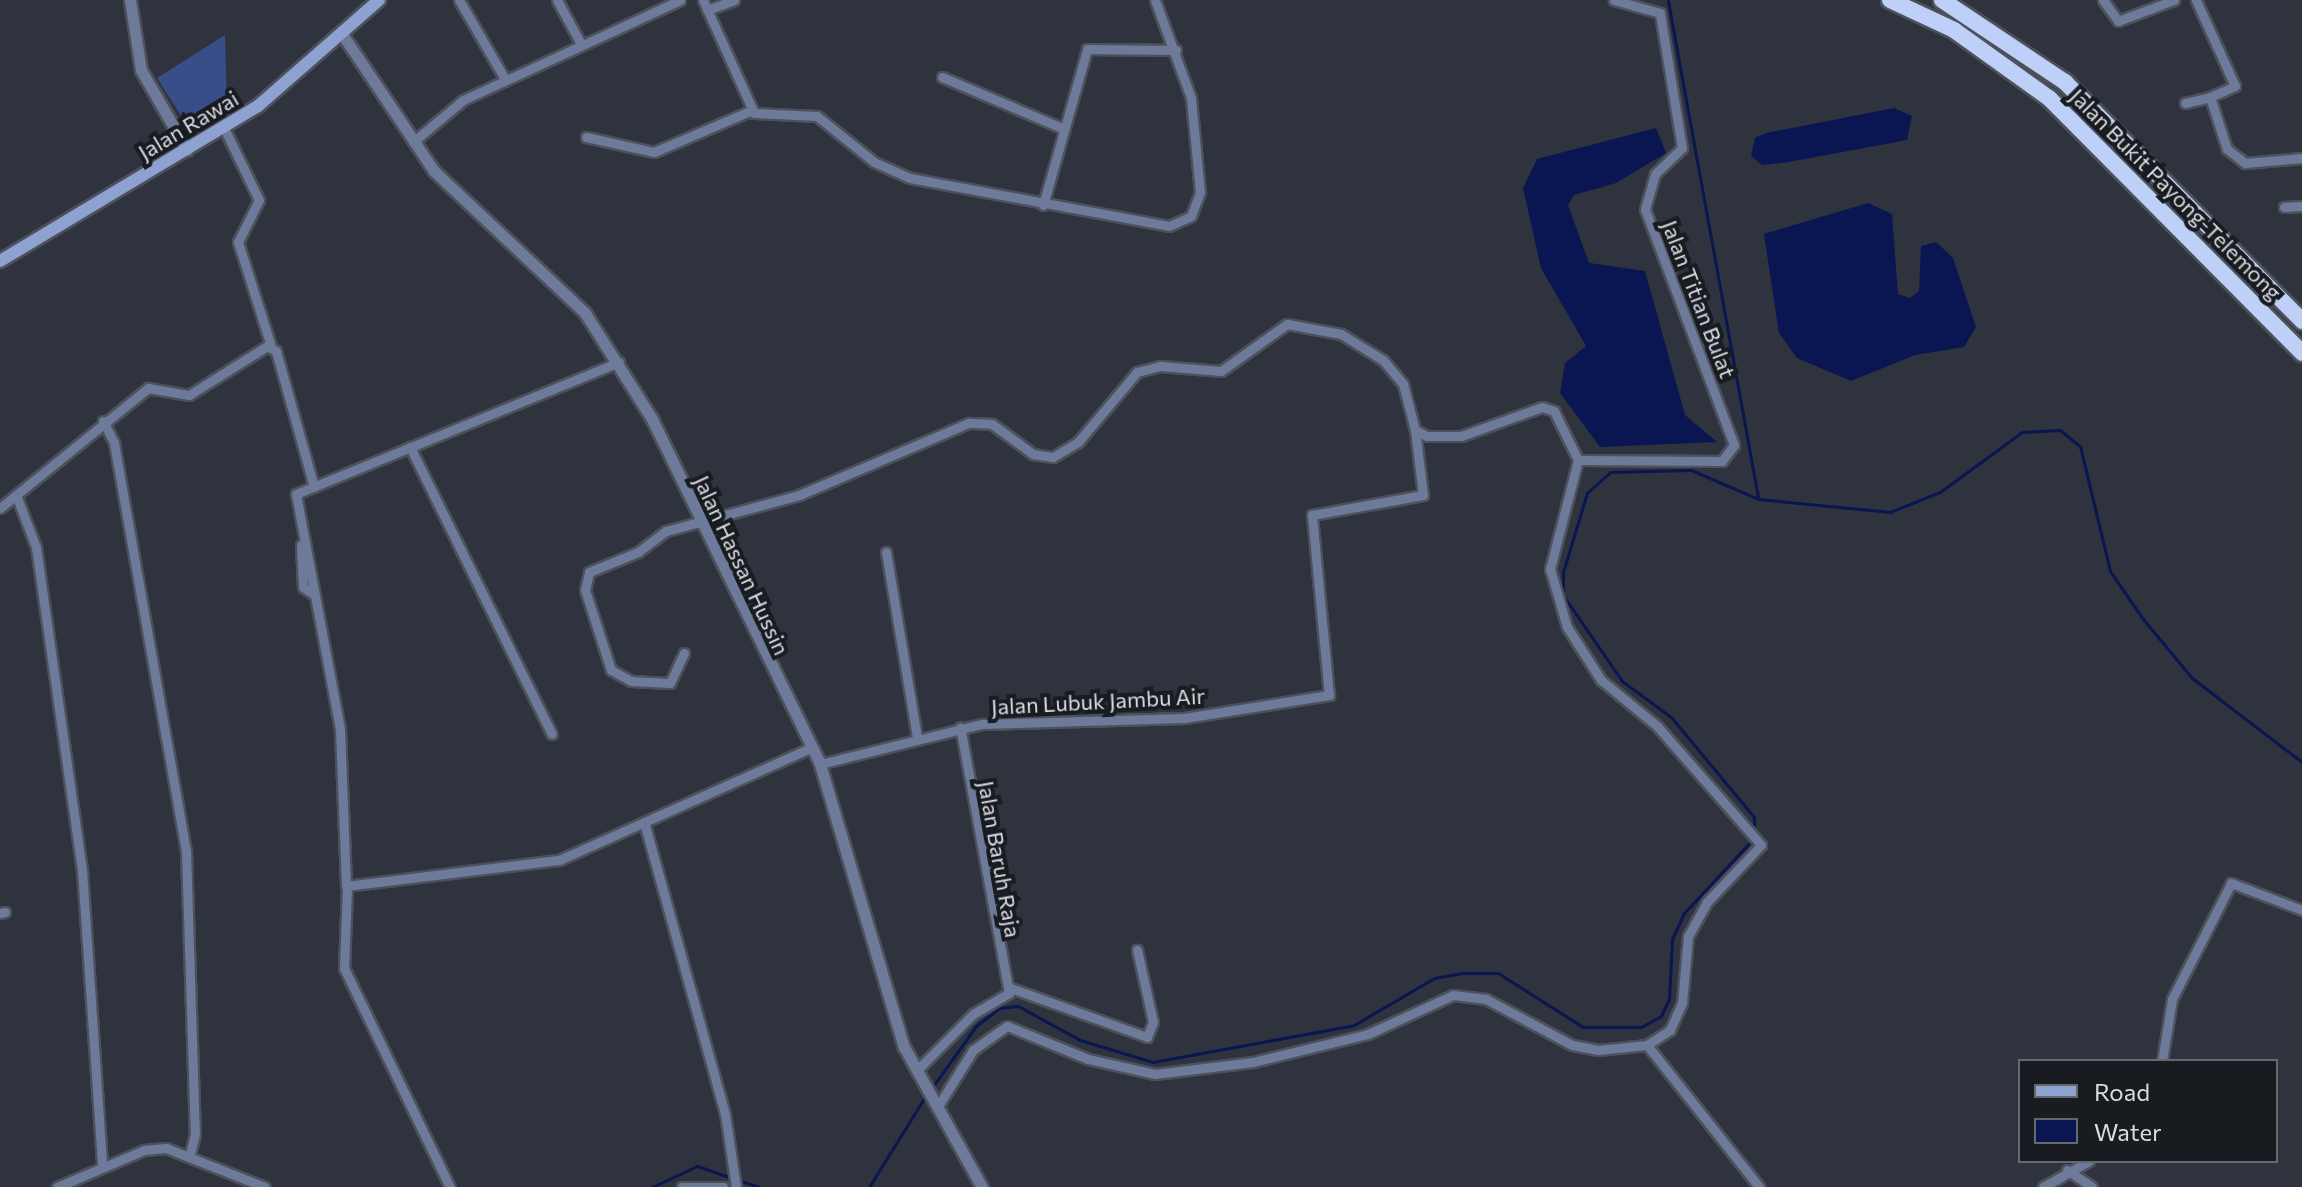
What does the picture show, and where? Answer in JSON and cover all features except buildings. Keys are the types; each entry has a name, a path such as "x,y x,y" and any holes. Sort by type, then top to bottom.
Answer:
{"highway":[{"name":"Jalan Bukit Payong-Telemong","path":"1890,0 1954,30 2050,99 2302,353"},
{"name":"Jalan Bukit Payong-Telemong","path":"1942,0 2065,82 2302,321"}],"main road":[{"name":"Jalan Rawai","path":"0,261 224,128 342,34 379,0"}],"street":[{"path":"130,0 141,70 187,150"},
{"path":"459,0 505,79"},
{"path":"557,0 581,44"},
{"path":"413,142 463,100 680,0"},
{"path":"703,0 750,111"},
{"path":"707,10 734,0"},
{"path":"586,137 654,152 750,111 808,113 874,162 910,178 1169,226 1191,216 1200,192 1194,124 1176,50 1155,0"},
{"name":"Jalan Titian Bulat","path":"1578,460 1722,461 1734,445 1645,209 1655,174 1682,148 1660,13 1614,0"},
{"path":"2103,0 2110,16 2122,20 2174,0"},
{"path":"2185,103 2235,86 2196,0"},
{"name":"Jalan Hassan Hussin","path":"342,34 413,142 454,191 551,274 619,362 820,764 917,1070 938,1100 982,1187"},
{"path":"1043,205 1062,128 1087,49 1176,50"},
{"path":"942,77 1062,128"},
{"path":"2210,97 2238,160 2302,158"},
{"path":"224,128 259,200 238,242 314,487"},
{"path":"2284,207 2302,206"},
{"path":"684,653 675,681 617,674 584,580 589,572 696,520 799,495 969,423 992,424 1025,450 1053,457 1078,442 1137,372 1160,366 1221,371 1296,323 1341,334 1383,360 1403,384 1415,430 1461,436 1546,407 1578,460 1550,569 1567,627 1601,680 1657,726 1760,843 1700,913 1681,959 1679,1014 1647,1045 1572,1045 1469,995 1332,1044 1155,1074 1088,1059 1007,1026 973,1050 938,1100"},
{"path":"0,508 103,421 150,387 189,395 273,349"},
{"path":"450,1187 344,968 347,887 340,729 312,593 303,587 296,494 619,362"},
{"path":"103,421 114,443 186,851 195,1134 190,1154"},
{"name":"Jalan Lubuk Jambu Air","path":"820,764 960,727 1095,715 1184,718 1285,703 1332,691 1312,515 1423,495 1415,430"},
{"path":"410,447 552,734"},
{"path":"16,495 36,547 82,870 102,1167"},
{"path":"886,552 917,738"},
{"name":"Jalan Baruh Raja","path":"960,727 1008,991"},
{"path":"347,887 559,860 811,748"},
{"path":"644,822 737,1166 736,1186"},
{"path":"2162,1059 2172,999 2231,883 2302,910"},
{"path":"917,1070 973,1014 1008,991 1147,1037 1153,1022 1137,950"},
{"path":"1647,1045 1759,1187"},
{"path":"57,1187 144,1150 190,1154 265,1187"},
{"path":"2043,1187 2067,1170 2084,1163"},
{"path":"2067,1170 2092,1187"},
{"path":"682,1187 723,1187"}],"shaded area":[{"path":"225,35 227,111 192,133 157,78"}],"water":[{"path":"1894,108 1912,116 1907,140 1783,163 1762,165 1751,156 1755,138 1766,133"},
{"path":"1656,128 1666,153 1616,183 1574,195 1568,205 1589,263 1645,271 1685,415 1717,442 1600,447 1560,393 1565,363 1586,346 1541,268 1523,188 1537,159"},
{"path":"1868,203 1892,214 1898,294 1910,298 1919,291 1921,246 1936,242 1953,258 1976,327 1964,347 1915,355 1851,381 1797,358 1779,333 1764,234"}],"waterway":[{"path":"1668,1 1758,497"},
{"path":"1754,833 1754,817 1671,717 1622,681 1563,595 1563,572 1587,493 1610,472 1691,470 1758,499 1890,512 1940,492 2022,432 2060,430 2080,446 2110,571 2143,619 2192,678 2302,762"},
{"path":"931,1089 976,1026 999,1008 1018,1006 1080,1040 1153,1062 1354,1025 1434,978 1463,973 1498,973 1583,1027 1641,1027 1661,1016 1669,999 1672,939 1684,913 1752,840"},
{"path":"869,1187 926,1095"},
{"path":"652,1187 697,1166 759,1187"}]}
